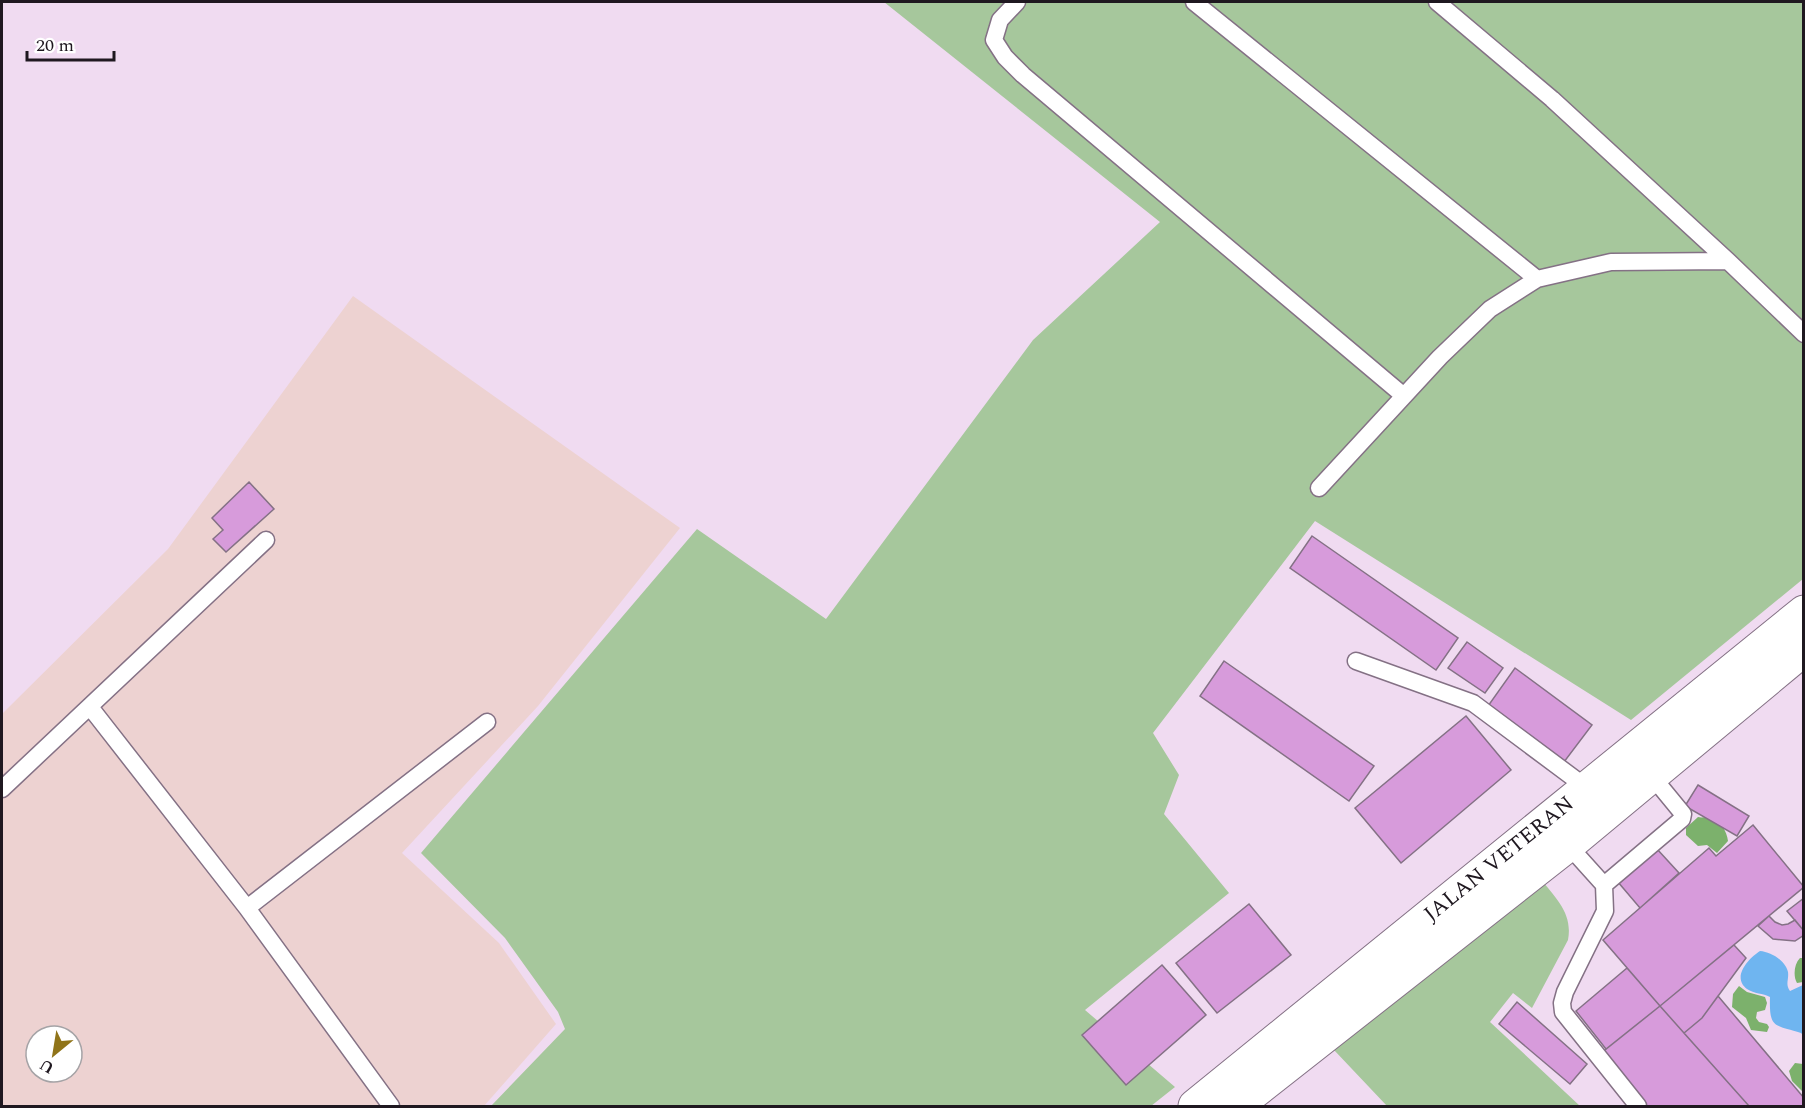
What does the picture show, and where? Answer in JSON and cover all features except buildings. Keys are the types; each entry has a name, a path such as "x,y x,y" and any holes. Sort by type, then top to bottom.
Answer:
{"main road":[{"name":"JALAN VETERAN","path":"1195,1107 1803,612"},
{"name":"JALAN VETERAN","path":"1236,1107 1568,845 1803,649"}],"lane":[{"path":"1017,2 1000,20 994,40 1005,57 1023,75 1404,396"},
{"path":"1194,2 1537,279"},
{"path":"1437,2 1552,99 1728,261 1803,334"},
{"path":"1319,488 1404,396 1490,309 1537,279 1611,262 1728,261"},
{"path":"2,789 266,540"},
{"path":"1356,661 1473,703 1587,788"},
{"path":"90,707 247,908 391,1107"},
{"path":"247,908 487,722"},
{"path":"1604,885 1682,819 1683,814 1678,806 1651,775"},
{"path":"1568,845 1604,885 1605,911 1565,992 1562,1003 1563,1012 1638,1107"}],"shaded area":[{"path":"353,296 680,528 538,706 402,853 499,943 556,1024 484,1106 2,1106 2,714 168,549"}],"green space":[{"path":"884,2 1803,2 1803,579 1631,720 1315,521 1153,733 1179,775 1164,814 1229,893 1085,1010 1175,1087 1151,1106 491,1106 565,1029 558,1012 505,938 421,853 697,529 826,619 1033,340 1160,222"},
{"path":"1698,817 1713,818 1720,823 1726,833 1728,841 1717,853 1707,845 1698,846 1686,835 1686,828"},
{"path":"1541,879 1566,914 1568,940 1532,1008 1513,993 1490,1022 1580,1106 1387,1106 1334,1050"},
{"path":"1800,958 1803,958 1803,982 1797,983 1795,970"},
{"path":"1739,986 1747,992 1765,997 1767,1003 1765,1010 1757,1012 1756,1018 1759,1022 1767,1024 1769,1027 1767,1032 1751,1030 1746,1018 1732,1007 1733,994"},
{"path":"1795,1063 1803,1064 1803,1092 1792,1081 1789,1071"}],"water":[{"path":"1760,951 1773,955 1784,964 1788,972 1787,984 1790,991 1803,985 1803,1035 1775,1024 1771,1015 1770,997 1750,991 1743,984 1741,974 1743,968"}]}
